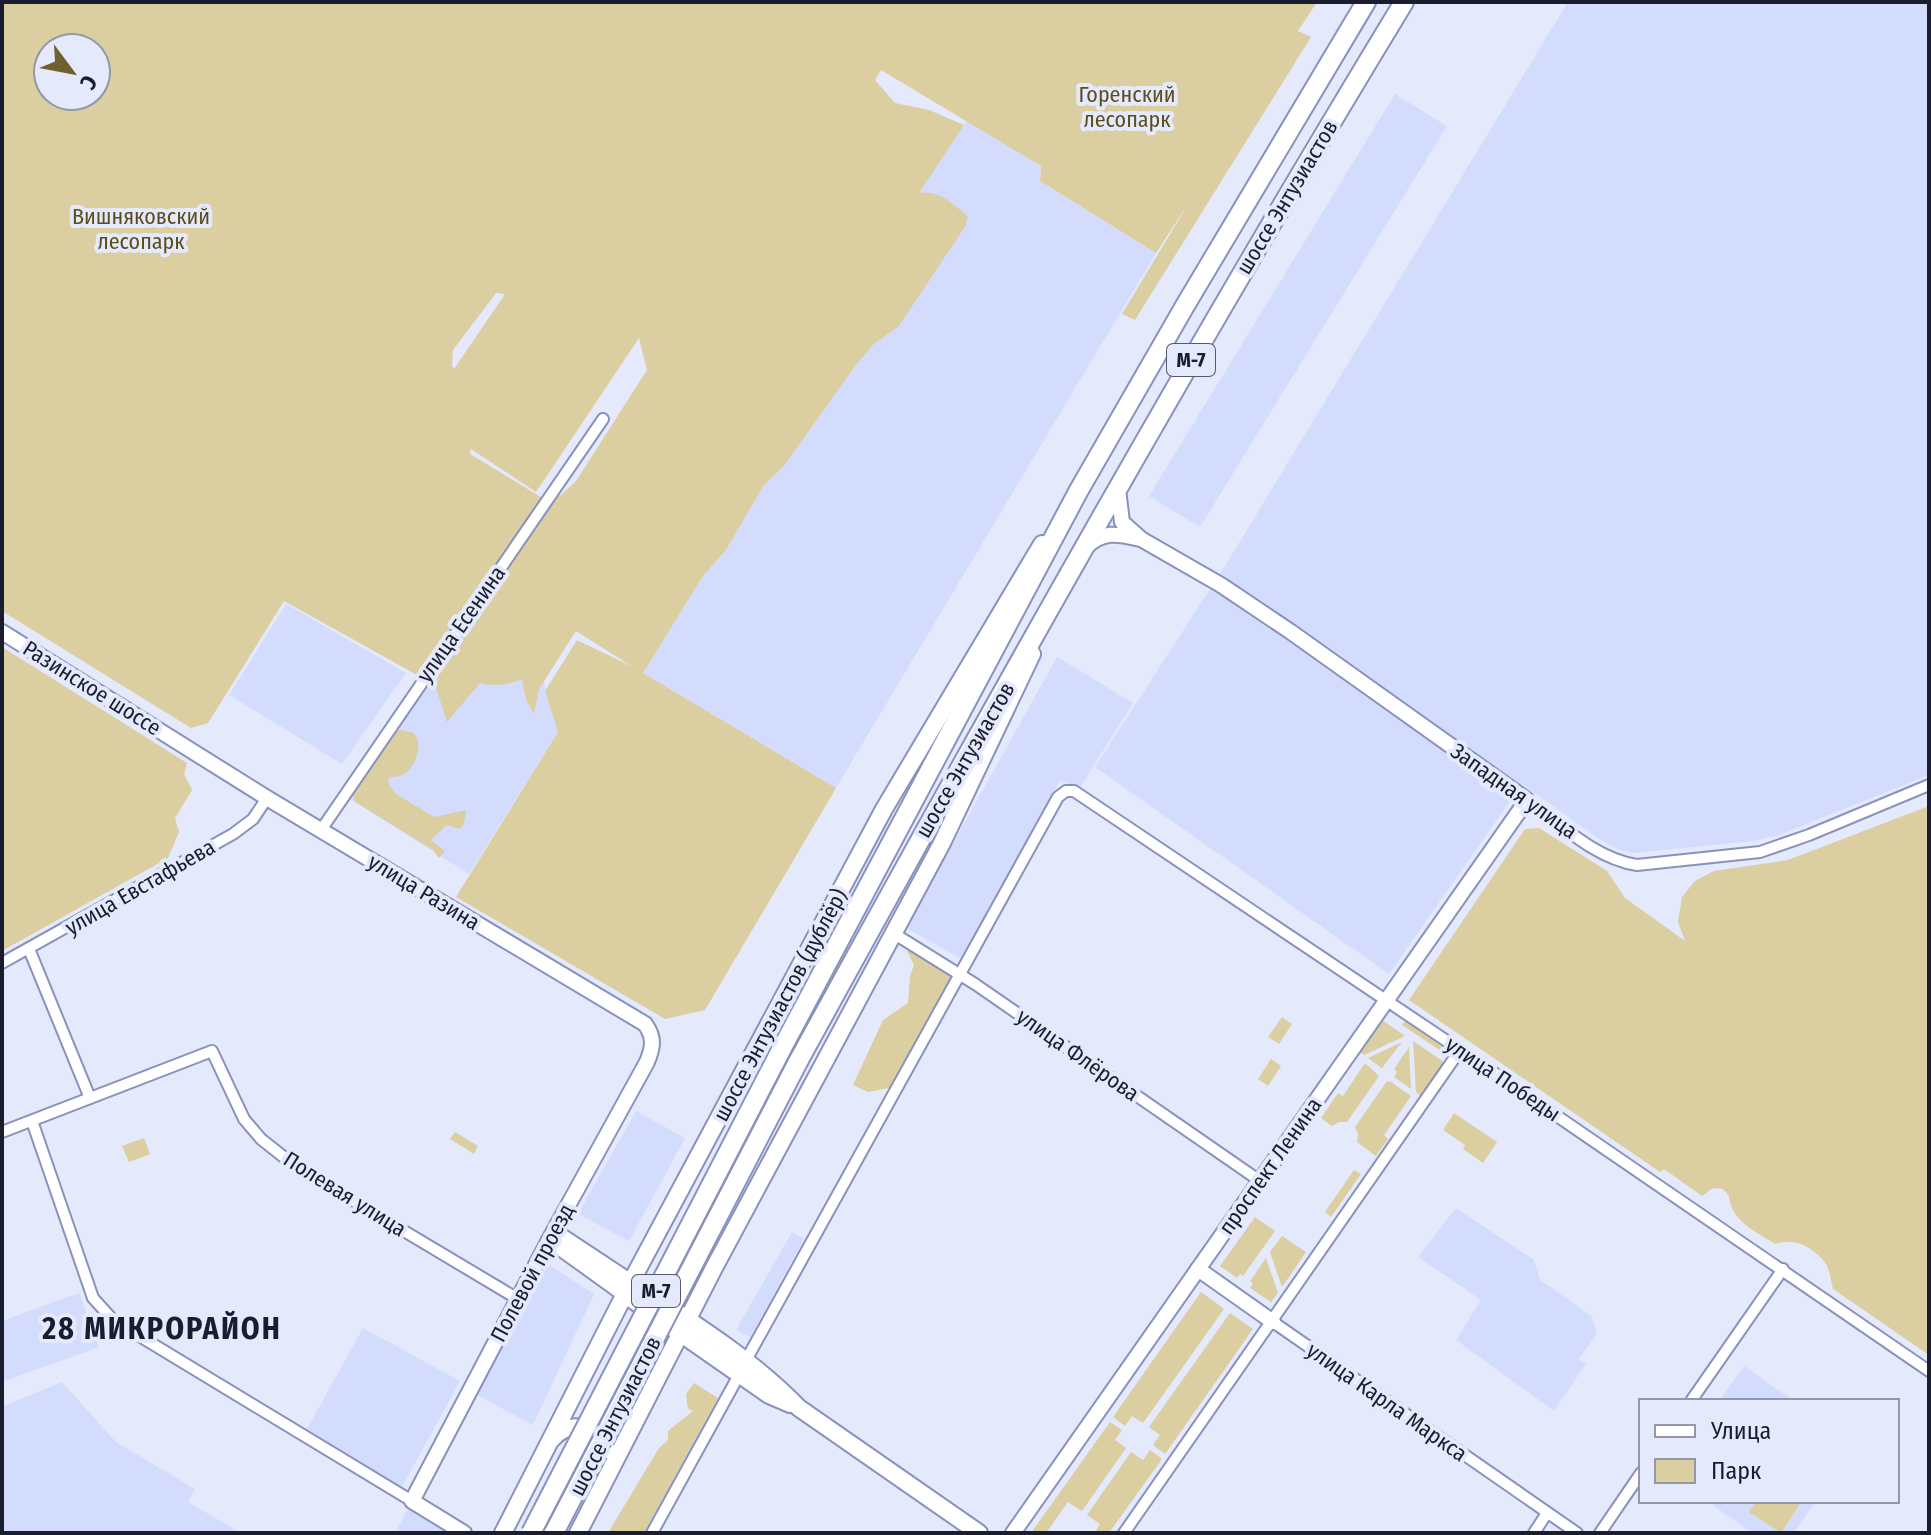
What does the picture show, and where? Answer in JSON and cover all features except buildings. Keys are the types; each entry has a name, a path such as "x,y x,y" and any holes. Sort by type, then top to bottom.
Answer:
{"highway":[{"name":"шоссе Энтузиастов","path":"531,1533 781,1050 1079,490 1366,2"},
{"name":"шоссе Энтузиастов","path":"554,1533 799,1060 956,773 1060,595 1170,395 1404,2"}],"main road":[{"name":"шоссе Энтузиастов (дублёр)","path":"503,1533 628,1288 891,797 1023,574 1079,490"},
{"path":"578,1533 969,789 1060,595"},
{"path":"741,1080 737,1105 738,1113 746,1122 769,1128 795,1119"},
{"path":"628,1288 742,1368 769,1395 799,1408 979,1533"},
{"path":"551,1440 568,1428 585,1428 596,1433 608,1454 605,1479"}],"street":[{"name":"улица Есенина","path":"321,830 603,419"},
{"name":"Западная улица","path":"1118,489 1122,522 1141,539 1221,585 1291,632 1619,862 1637,865 1760,852 1929,785"},
{"name":"Западная улица","path":"1086,548 1095,539 1110,533 1141,539"},
{"name":"Разинское шоссе","path":"2,632 182,745"},
{"name":"улица Разина","path":"182,745 645,1024 652,1034 653,1047"},
{"name":"улица Победы","path":"961,974 1058,797 1066,791 1074,791 1783,1269 1929,1371"},
{"name":"улица Евстафьева","path":"2,963 233,834 253,819 267,798"},
{"name":"проспект Ленина","path":"1013,1533 1527,800"},
{"name":"улица Флёрова","path":"893,933 961,974 1260,1181"},
{"path":"2,1132 90,1098 29,949"},
{"path":"652,1533 961,974"},
{"name":"Полевой проезд","path":"412,1501 653,1047"},
{"path":"1124,1533 1460,1050"},
{"name":"Полевая улица","path":"90,1098 212,1051 244,1119 261,1139 295,1166 518,1299"},
{"path":"32,1121 93,1298 113,1320 464,1533"},
{"path":"552,1236 628,1288"},
{"name":"улица Карла Маркса","path":"1198,1269 1577,1533"},
{"path":"1692,1399 1783,1269"},
{"path":"1600,1533 1639,1476"},
{"path":"1534,1533 1547,1513"}],"shaded area":[{"path":"1568,2 1929,2 1929,775 1779,835 1754,841 1633,853 1601,840 1522,784 1389,974 1095,767 1225,566"},
{"path":"1395,94 1447,126 1200,527 1149,496"},
{"path":"967,120 1041,166 1040,181 1156,253 836,788 643,673 703,576 726,550 764,485 783,467 856,365 873,345 899,326 918,194"},
{"path":"286,604 406,673 342,764 229,695"},
{"path":"472,618 541,672 558,732 469,874 345,796"},
{"path":"1057,657 1133,703 1079,789 1060,780 962,959 906,928"},
{"path":"636,1111 685,1138 629,1241 578,1214"},
{"path":"1456,1208 1534,1260 1540,1280 1592,1316 1597,1334 1579,1359 1586,1364 1554,1411 1456,1340 1481,1300 1418,1257"},
{"path":"792,1232 804,1239 750,1337 736,1330"},
{"path":"548,1264 594,1294 533,1425 477,1395"},
{"path":"79,1293 99,1347 2,1382 2,1321"},
{"path":"363,1328 460,1381 402,1487 307,1429"},
{"path":"1744,1366 1791,1399 1720,1399"},
{"path":"62,1382 116,1442 195,1489 188,1502 241,1533 2,1533 2,1407"},
{"path":"1710,1503 1815,1503 1794,1533 1752,1533"},
{"path":"409,1508 451,1533 395,1533"}],"green space":[{"path":"2,2 1317,2 1298,31 1311,37 1135,320 1122,314 1190,201 1156,253 1040,181 1041,166 881,70 875,80 895,103 929,110 964,125 919,193 940,196 951,203 968,216 966,225 899,326 873,345 856,365 783,467 764,485 726,550 703,576 643,673 836,788 705,1010 665,1019 456,897 558,732 545,691 577,640 633,667 576,631 539,689 534,714 526,700 522,679 501,685 480,683 447,722 435,685 284,601 208,723 191,728 2,611","holes":["496,293 505,294 454,369 453,350","639,338 647,370 576,481 561,495 544,499 470,454 471,449 536,492"]},
{"path":"2,647 187,763 184,774 192,790 175,818 179,832 168,858 2,951"},
{"path":"393,731 413,733 418,747 411,768 404,774 389,777 388,783 396,794 434,817 466,810 460,829 446,825 431,840 445,851 439,858 433,850 354,801 352,788"},
{"path":"1929,806 1929,1355 1833,1289 1826,1264 1810,1248 1789,1242 1775,1244 1739,1219 1723,1189 1713,1188 1702,1196 1664,1169 1660,1172 1409,1000 1525,829 1539,828 1607,871 1625,898 1685,941 1678,922 1682,897 1695,881 1714,871 1788,860"},
{"path":"912,950 953,976 889,1088 868,1092 853,1085 883,1020 908,1003 914,965 907,951"},
{"path":"1282,1017 1292,1024 1279,1044 1268,1037"},
{"path":"1382,1020 1405,1036 1364,1055 1360,1052"},
{"path":"1405,1021 1448,1050 1450,1057 1402,1025"},
{"path":"1413,1041 1444,1062 1420,1096 1416,1092"},
{"path":"1402,1042 1382,1068 1368,1058"},
{"path":"1409,1047 1411,1089 1394,1077 1397,1072 1394,1069"},
{"path":"1271,1059 1281,1066 1268,1086 1258,1079"},
{"path":"1365,1063 1379,1076 1347,1122 1332,1126 1321,1118 1338,1093 1343,1096"},
{"path":"1387,1081 1411,1096 1384,1135 1388,1139 1376,1156 1357,1142 1355,1127"},
{"path":"1454,1113 1497,1142 1483,1163 1463,1149 1465,1145 1443,1130"},
{"path":"455,1132 478,1146 474,1154 450,1139"},
{"path":"144,1138 150,1154 129,1162 122,1146"},
{"path":"1354,1170 1361,1174 1331,1217 1325,1212"},
{"path":"1255,1217 1275,1231 1243,1276 1240,1274 1237,1278 1220,1266"},
{"path":"1282,1236 1306,1252 1282,1287 1270,1252"},
{"path":"1266,1258 1278,1293 1271,1302 1250,1288 1253,1284 1250,1281"},
{"path":"1201,1292 1224,1309 1143,1423 1132,1416 1125,1426 1113,1417"},
{"path":"1230,1313 1253,1329 1165,1454 1153,1445 1160,1435 1149,1427"},
{"path":"694,1383 718,1398 644,1533 608,1533 659,1448 668,1440 668,1431 693,1411 688,1409 686,1394"},
{"path":"1110,1422 1122,1430 1115,1440 1126,1448 1082,1511 1068,1502 1046,1533 1031,1533"},
{"path":"1150,1450 1162,1459 1109,1533 1095,1533 1100,1524 1087,1515 1131,1452 1143,1460"},
{"path":"1755,1503 1801,1503 1781,1533 1749,1512"}],"district":[{"name":"28 МИКРОРАЙОН","path":"162,1329"}],"park label":[{"name":"Горенский лесопарк","path":"1127,106"},
{"name":"Вишняковский лесопарк","path":"141,228"}]}
